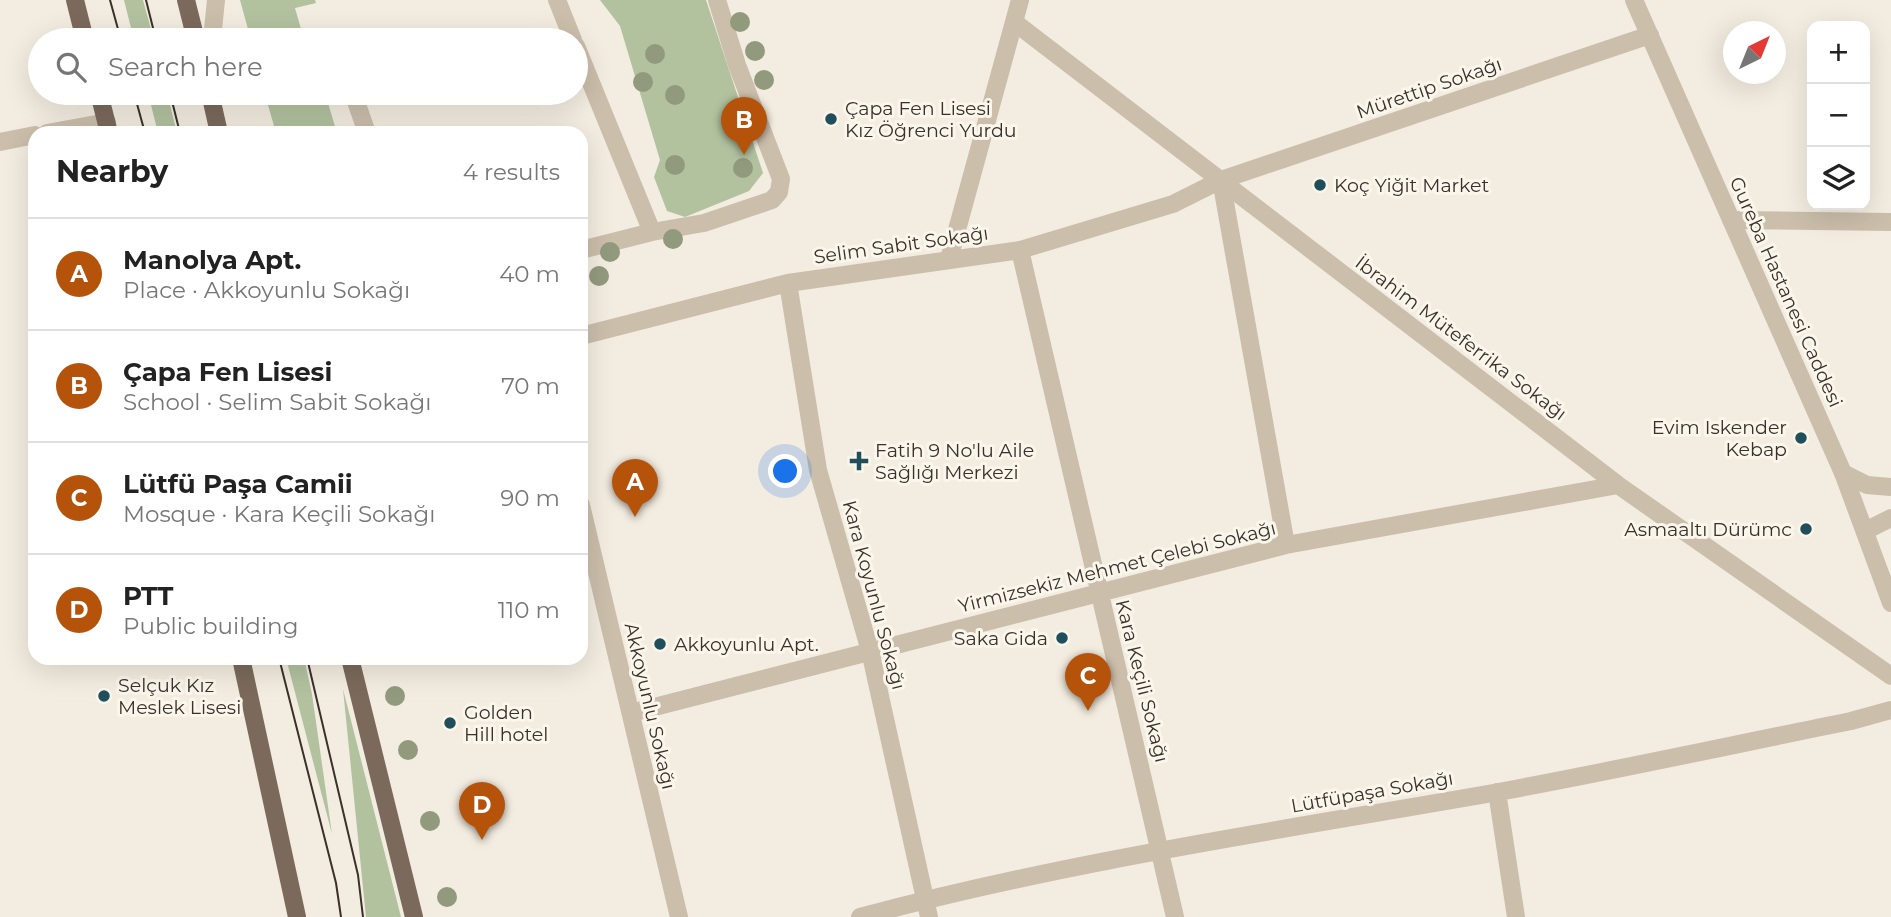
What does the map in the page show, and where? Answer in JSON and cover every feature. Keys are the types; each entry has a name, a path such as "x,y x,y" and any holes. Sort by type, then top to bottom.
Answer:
{"main road":[{"path":"75,0 82,28"},
{"path":"186,0 193,28"},
{"path":"102,105 108,126"},
{"path":"213,105 217,126"},
{"path":"243,665 297,917"},
{"path":"352,665 414,917"}],"street":[{"path":"213,28 216,0"},
{"path":"557,0 568,28"},
{"path":"588,248 652,232 704,223 772,200 779,192 781,179 737,65 717,0"},
{"path":"949,259 1020,0"},
{"name":"Gureba Hastanesi Caddesi","path":"1634,0 1843,473 1891,604"},
{"name":"İbrahim Müteferrika Sokağı","path":"1014,22 1618,485 1891,676"},
{"name":"Mürettip Sokağı","path":"1221,180 1650,35"},
{"path":"588,75 652,232"},
{"path":"357,105 365,126"},
{"path":"0,142 28,136"},
{"path":"1221,180 1286,545"},
{"name":"Selim Sabit Sokağı","path":"588,334 788,283 1020,250 1173,204 1221,180"},
{"path":"1731,220 1891,222"},
{"name":"Kara Keçili Sokağı","path":"1020,250 1175,917"},
{"name":"Kara Koyunlu Sokağı","path":"788,283 818,470 870,651 927,908"},
{"path":"1843,473 1867,485 1891,487"},
{"name":"Yirmizsekiz Mehmet Çelebi Sokağı","path":"631,713 1286,545 1618,485"},
{"path":"1866,531 1891,517"},
{"name":"Akkoyunlu Sokağı","path":"588,534 679,917"},
{"name":"Lütfüpaşa Sokağı","path":"860,917 927,908 1161,849 1497,792 1851,721 1891,710"},
{"path":"1497,792 1516,917"}],"green space":[{"path":"124,0 143,0 151,28 131,28"},
{"path":"240,0 315,0 316,3 295,8 301,28 248,28"},
{"path":"600,0 706,0 763,173 749,191 685,217 667,211 654,177 660,160 620,26"},
{"path":"151,105 170,105 175,126 156,126"},
{"path":"268,105 329,105 335,126 274,126"},
{"path":"288,665 306,665 332,834"},
{"path":"343,689 401,917 366,917"}],"tram line":[{"path":"110,0 118,28"},
{"path":"146,0 153,28"},
{"path":"137,105 143,126"},
{"path":"173,105 178,126"},
{"path":"281,665 336,883 341,917"},
{"path":"309,665 358,875 363,917"}],"place":[{"name":"Çapa Fen Lisesi Kız Öğrenci Yurdu","path":"831,119"},
{"name":"Çapa Fen Lisesi","path":"744,155"},
{"name":"Koç Yiğit Market","path":"1320,185"},
{"name":"Evim Iskender Kebap","path":"1801,438"},
{"name":"Fatih 9 No'lu Aile Sağlığı Merkezi","path":"859,461"},
{"name":"Manolya Apt.","path":"635,517"},
{"name":"Asmaaltı Dürümc","path":"1806,529"},
{"name":"Saka Gida","path":"1062,638"},
{"name":"Akkoyunlu Apt.","path":"660,644"},
{"name":"Selçuk Kız Meslek Lisesi","path":"104,696"},
{"name":"Lütfü Paşa Camii","path":"1088,711"},
{"name":"Golden Hill hotel","path":"450,723"},
{"name":"PTT","path":"482,840"}]}
